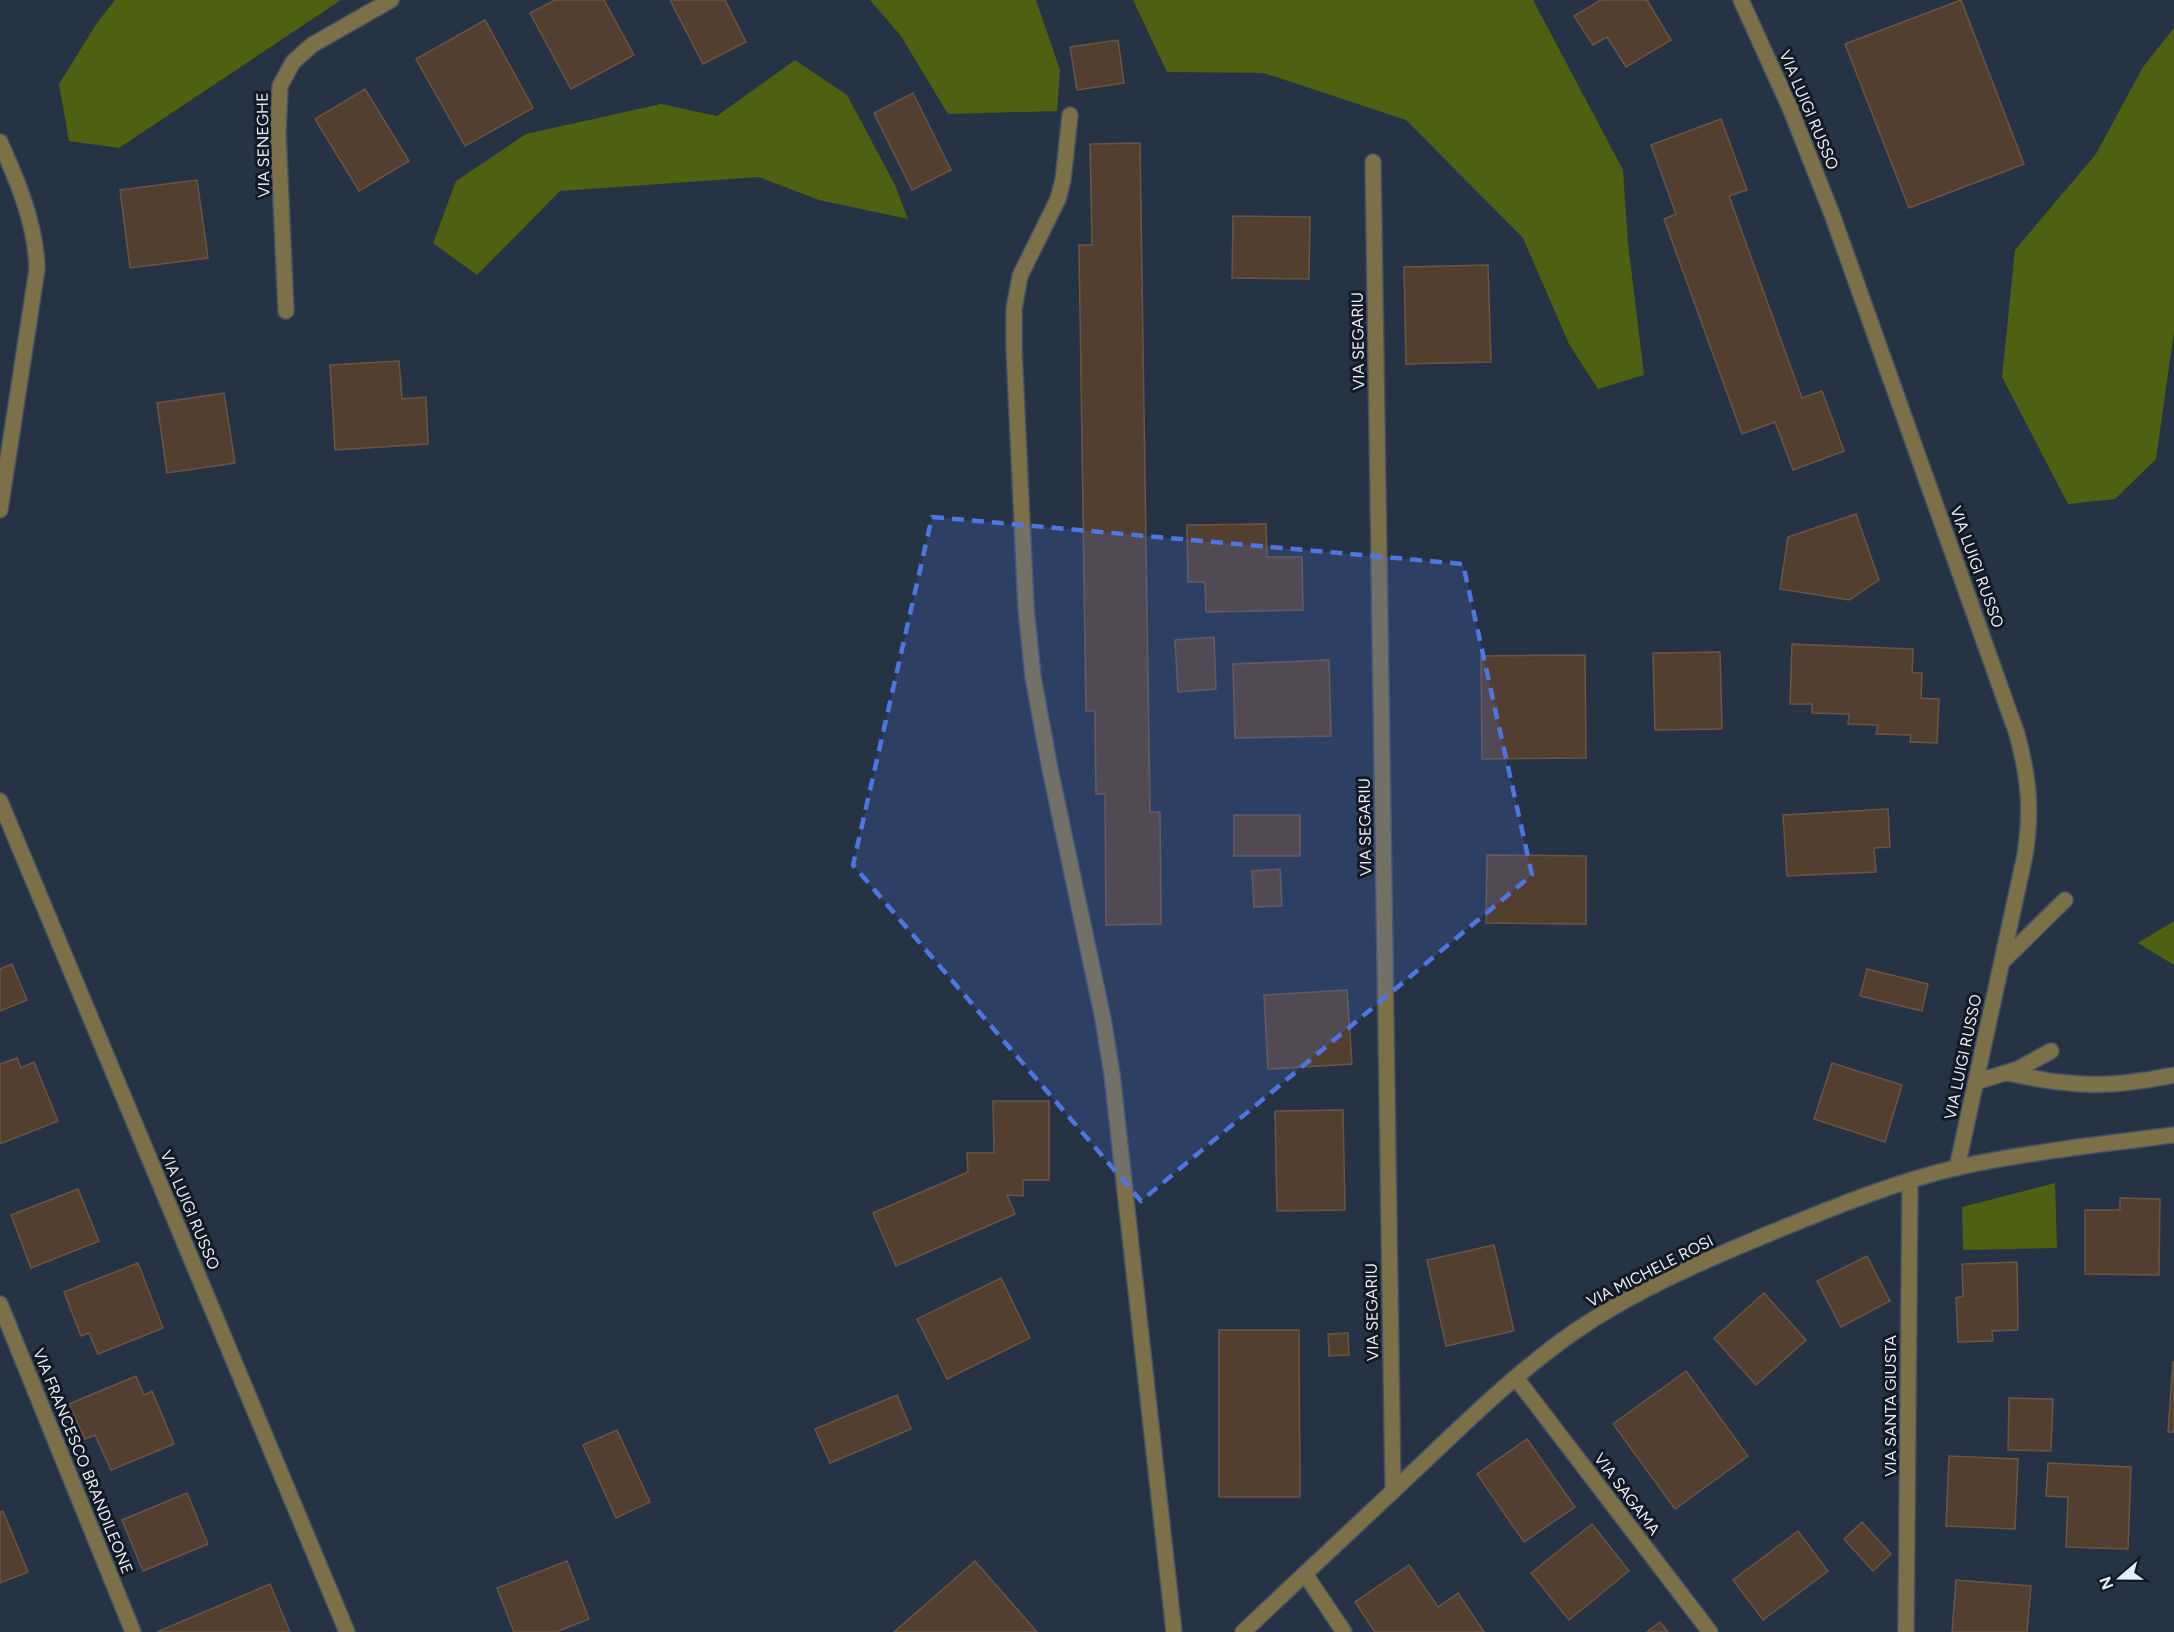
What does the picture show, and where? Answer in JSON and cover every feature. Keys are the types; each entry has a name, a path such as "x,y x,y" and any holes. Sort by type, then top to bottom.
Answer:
{"street":[{"name":"VIA SENEGHE","path":"286,311 278,135 280,86 293,62 312,45 391,0"},
{"name":"VIA LUIGI RUSSO","path":"1741,0 1790,108 1833,217 2020,745 2028,788 2030,818 2025,855 1957,1168"},
{"path":"1070,115 1063,180 1058,199 1020,276 1014,309 1026,609 1038,709 1103,1019 1112,1074 1174,1632"},
{"path":"0,142 30,224 37,252 37,269 0,510"},
{"name":"VIA SEGARIU","path":"1373,162 1393,1490"},
{"name":"VIA LUIGI RUSSO","path":"0,801 347,1632"},
{"path":"2002,962 2064,900"},
{"path":"1976,1082 2007,1073 2051,1051"},
{"path":"2007,1073 2049,1081 2090,1084 2130,1083 2174,1075"},
{"name":"VIA MICHELE ROSI","path":"1244,1632 1480,1408 1535,1361 1618,1305 1671,1278 1803,1219 1910,1180 2034,1152 2174,1135"},
{"name":"VIA SANTA GIUSTA","path":"1906,1632 1910,1180"},
{"name":"VIA FRANCESCO BRANDILEONE","path":"0,1304 132,1632"},
{"name":"VIA SAGAMA","path":"1516,1378 1710,1632"},
{"path":"1305,1574 1344,1632"}],"highlighted area":[{"path":"932,517 1463,564 1532,875 1141,1201 853,865"}],"green space":[{"path":"115,0 341,0 119,148 69,141 59,84 97,23"},
{"path":"870,0 1036,0 1060,70 1057,111 948,114 901,36"},
{"path":"1133,0 1533,0 1623,170 1628,243 1644,375 1598,389 1569,344 1523,238 1406,120 1264,73 1167,72"},
{"path":"2174,28 2174,331 2156,459 2115,499 2068,504 2002,377 2015,250 2096,154 2143,67"},
{"path":"795,60 847,95 895,185 908,219 819,200 759,177 560,191 477,275 433,243 456,181 526,134 661,104 717,116"},
{"path":"2174,921 2174,965 2138,943"},
{"path":"2055,1183 2057,1248 1963,1250 1962,1207"}],"building":[{"path":"555,0 604,0 634,55 571,89 530,13"},
{"path":"670,0 725,0 746,42 703,64"},
{"path":"1601,0 1647,0 1671,40 1626,67 1607,37 1593,45 1574,16"},
{"path":"1961,0 2024,164 1909,208 1845,44"},
{"path":"485,20 533,108 465,146 416,59"},
{"path":"1118,40 1124,83 1077,90 1070,47"},
{"path":"365,89 409,161 359,191 315,119"},
{"path":"913,93 951,170 912,190 874,113"},
{"path":"1721,119 1747,190 1729,196 1802,398 1822,391 1844,451 1793,470 1775,422 1742,434 1664,219 1676,214 1651,145"},
{"path":"1140,143 1150,812 1160,812 1161,924 1106,925 1105,794 1096,794 1095,711 1086,711 1079,245 1092,245 1090,144"},
{"path":"197,180 208,258 130,268 120,190"},
{"path":"1233,216 1310,217 1309,279 1232,278"},
{"path":"1488,265 1491,362 1406,364 1404,267"},
{"path":"399,361 402,399 426,397 428,444 335,450 330,365"},
{"path":"224,393 235,463 167,473 157,403"},
{"path":"1856,514 1879,580 1849,600 1780,589 1788,537"},
{"path":"1266,524 1267,557 1302,557 1303,610 1206,612 1205,582 1188,582 1187,525"},
{"path":"1214,637 1216,689 1178,692 1175,640"},
{"path":"1792,644 1913,649 1912,673 1922,673 1921,698 1939,699 1937,743 1910,742 1911,735 1876,734 1878,725 1848,724 1849,714 1812,713 1812,704 1790,704"},
{"path":"1720,652 1722,729 1655,730 1653,653"},
{"path":"1585,655 1586,758 1482,759 1481,656"},
{"path":"1329,660 1331,736 1235,738 1233,664"},
{"path":"1888,809 1890,847 1874,848 1876,872 1787,876 1783,815"},
{"path":"1234,815 1300,815 1300,856 1234,856"},
{"path":"1487,855 1586,856 1586,924 1486,923"},
{"path":"1280,869 1282,906 1254,907 1252,871"},
{"path":"12,964 27,1000 0,1011 0,969"},
{"path":"1867,969 1928,984 1922,1011 1860,996"},
{"path":"1347,990 1352,1064 1268,1069 1264,995"},
{"path":"17,1058 21,1068 34,1062 58,1121 0,1144 0,1064"},
{"path":"1832,1063 1902,1085 1885,1142 1814,1119"},
{"path":"993,1101 1049,1101 1049,1180 1023,1180 1023,1196 1007,1195 1015,1214 896,1266 873,1213 968,1172 967,1153 994,1153"},
{"path":"1343,1110 1345,1210 1277,1211 1275,1111"},
{"path":"78,1189 99,1241 31,1268 11,1215"},
{"path":"2120,1198 2160,1199 2159,1275 2085,1274 2085,1210 2120,1210"},
{"path":"1494,1245 1514,1331 1446,1346 1427,1260"},
{"path":"1867,1256 1890,1301 1841,1327 1817,1281"},
{"path":"2017,1262 2018,1330 1992,1331 1993,1341 1958,1342 1956,1298 1963,1296 1962,1264"},
{"path":"138,1263 163,1328 98,1354 89,1333 81,1336 64,1292"},
{"path":"1001,1278 1030,1338 947,1379 917,1319"},
{"path":"1764,1293 1806,1340 1756,1385 1714,1338"},
{"path":"1219,1330 1299,1330 1300,1497 1219,1497"},
{"path":"1348,1333 1349,1355 1329,1356 1328,1334"},
{"path":"2173,1362 2174,1432 2168,1432"},
{"path":"1686,1371 1748,1456 1675,1509 1613,1424"},
{"path":"136,1376 144,1395 152,1391 174,1444 111,1470 95,1435 85,1439 69,1404"},
{"path":"897,1395 911,1429 830,1463 815,1429"},
{"path":"2009,1398 2053,1399 2051,1451 2008,1450"},
{"path":"617,1430 650,1502 616,1518 583,1445"},
{"path":"1527,1439 1575,1507 1524,1542 1477,1474"},
{"path":"1949,1456 2018,1459 2015,1529 1946,1526"},
{"path":"2048,1463 2131,1467 2128,1549 2066,1547 2068,1497 2046,1496"},
{"path":"187,1493 208,1544 143,1571 122,1520"},
{"path":"3,1511 28,1572 0,1583 0,1512"},
{"path":"1862,1522 1891,1554 1873,1571 1844,1539"},
{"path":"1592,1524 1629,1571 1569,1620 1531,1573"},
{"path":"1798,1531 1828,1571 1763,1620 1733,1580"},
{"path":"567,1561 589,1619 556,1632 514,1632 497,1588"},
{"path":"975,1561 1037,1632 894,1632"},
{"path":"1409,1565 1438,1607 1458,1593 1484,1632 1375,1632 1355,1602"},
{"path":"1956,1580 2031,1586 2027,1632 1952,1632"},
{"path":"270,1584 290,1632 157,1632"},
{"path":"1660,1622 1668,1632 1647,1632"}]}
